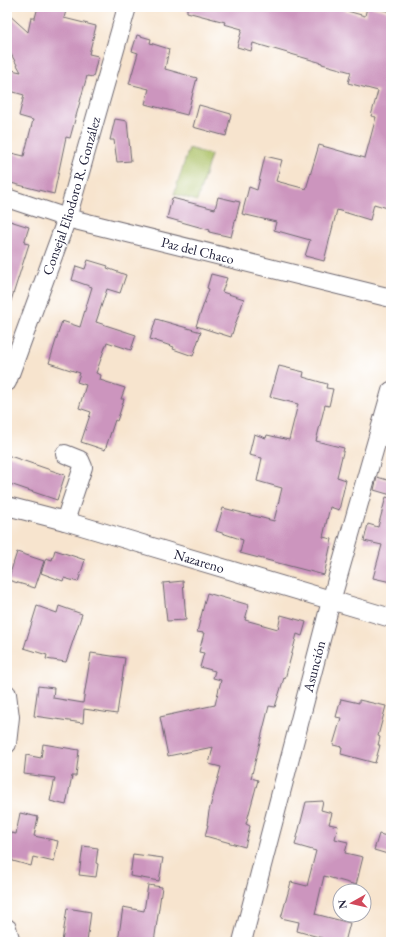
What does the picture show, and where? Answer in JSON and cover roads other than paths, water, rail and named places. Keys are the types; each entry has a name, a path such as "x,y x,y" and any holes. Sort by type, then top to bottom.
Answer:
{"street":[{"name":"Consejal Eliodoro R. González","path":"7,382 67,218 127,7"},
{"name":"Paz del Chaco","path":"7,198 67,218 391,298"},
{"name":"Asunción","path":"242,942 331,601 391,391"},
{"path":"65,454 80,460 83,467 65,521"},
{"name":"Nazareno","path":"7,506 65,521 391,618"},
{"path":"7,694 10,717 7,744"},
{"path":"7,928 11,942"}]}
